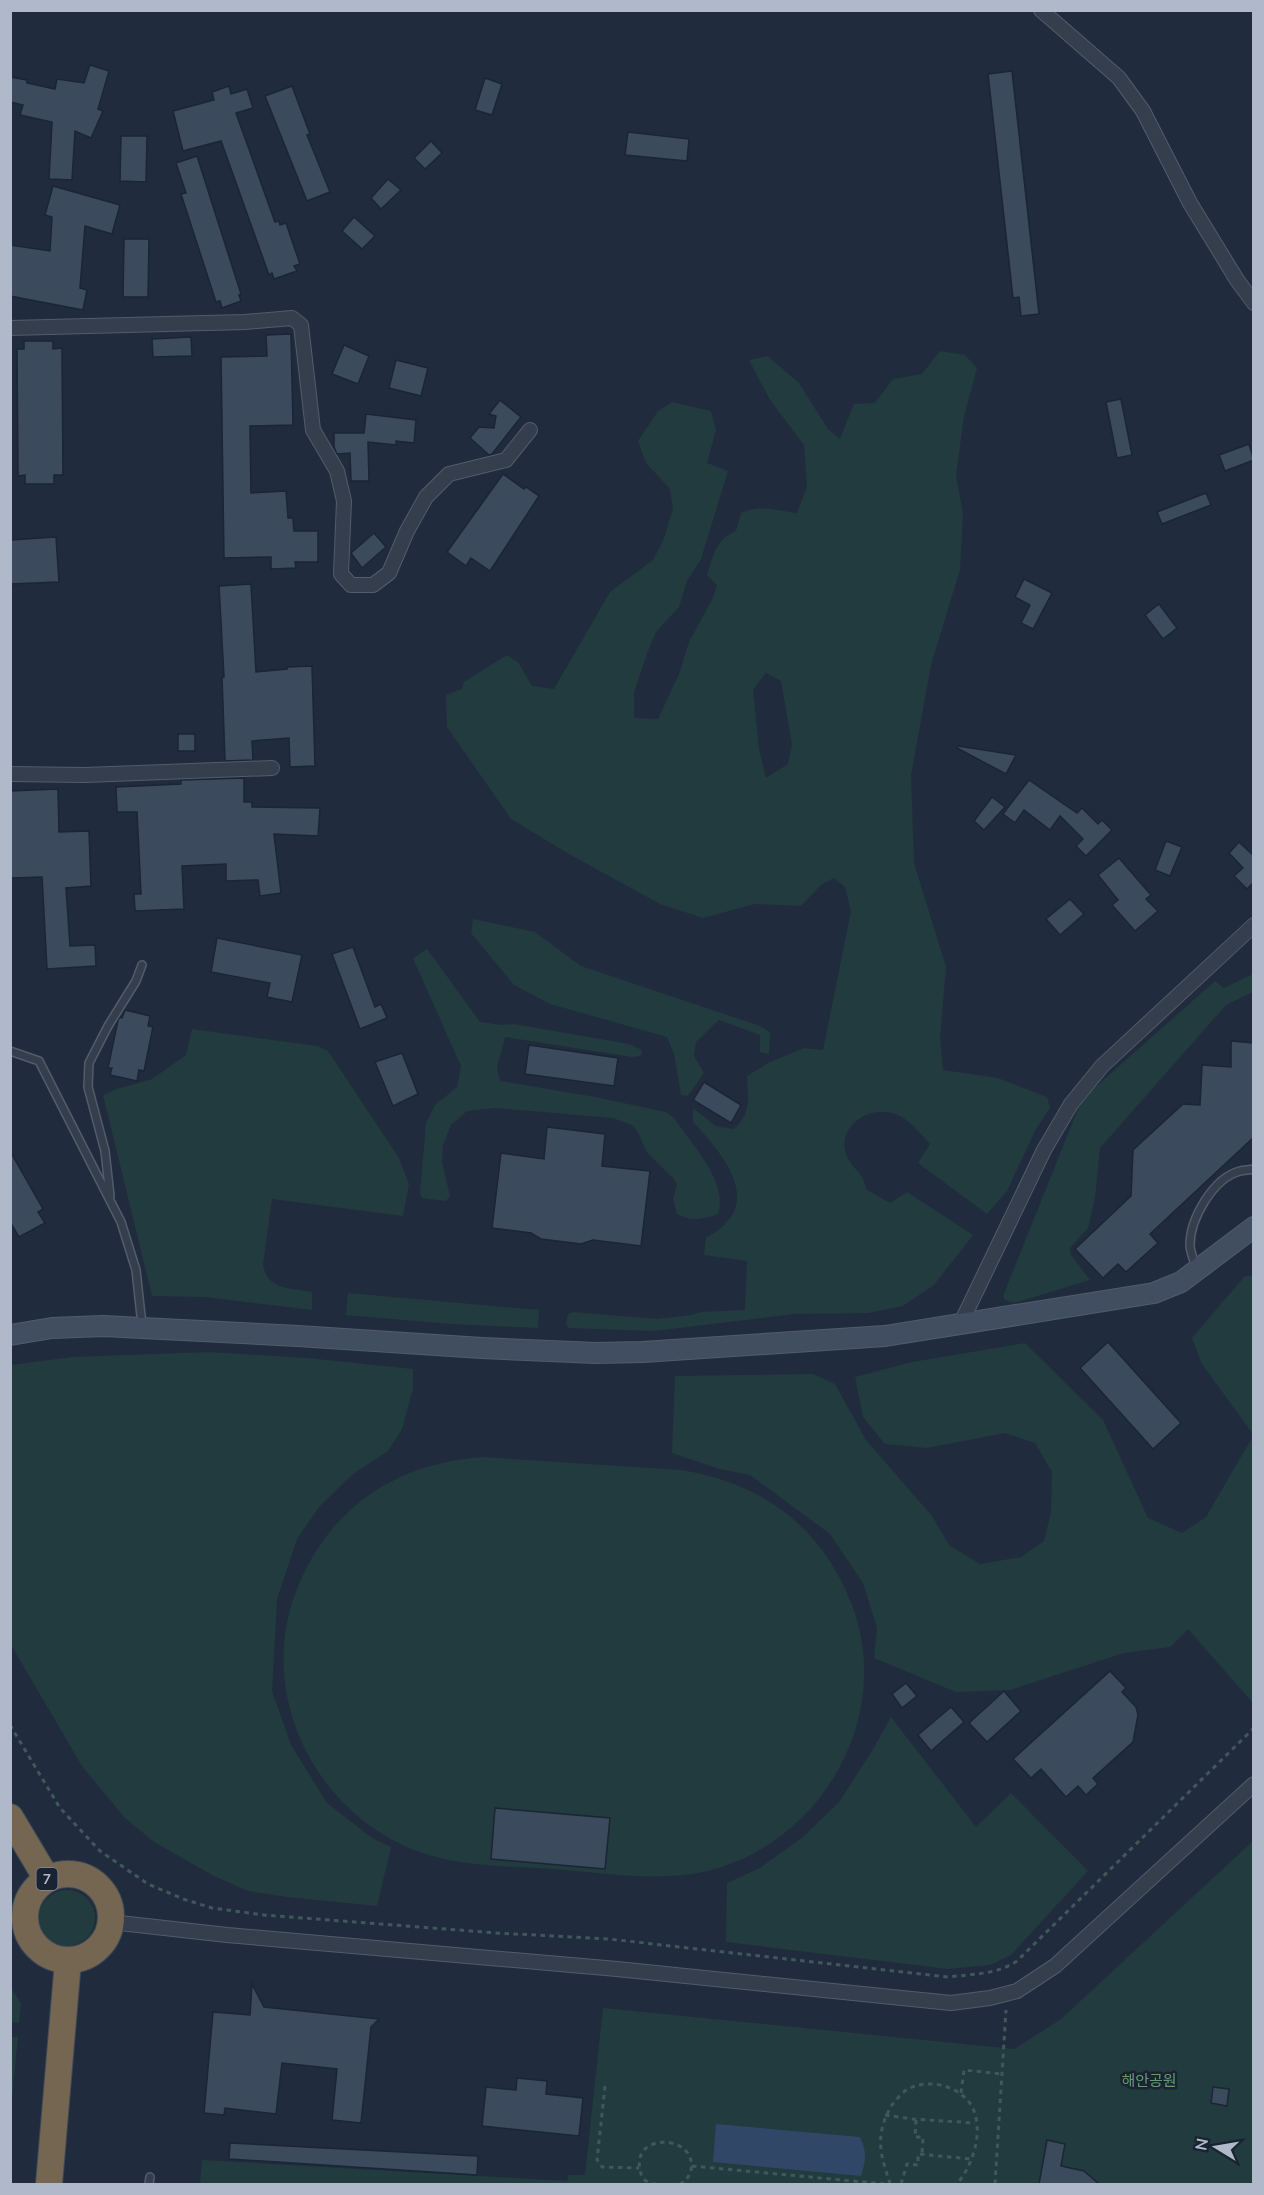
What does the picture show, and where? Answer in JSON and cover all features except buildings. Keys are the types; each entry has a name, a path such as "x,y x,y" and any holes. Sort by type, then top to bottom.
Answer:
{"highway":[{"name":"7","path":"10,1817 47,1879"},
{"name":"7","path":"68,1961 48,1956 32,1943 17,1912 47,1879 67,1874 87,1878 96,1884 108,1901 111,1922"},
{"path":"49,2184 68,1961 79,1960 97,1950 109,1932 111,1922"}],"street":[{"path":"1041,10 1119,78 1143,111 1196,213 1237,280 1254,303"},
{"path":"10,328 245,322 292,318 301,325 313,430 337,471 344,501 341,574 351,585 373,585 389,573 407,531 426,497 449,474 506,460 530,430"},
{"path":"10,774 85,775 272,768"},
{"path":"960,1325 1044,1150 1071,1104 1102,1066 1254,925"},
{"path":"10,1335 52,1328 103,1326 596,1353 885,1336 1154,1293 1181,1282 1251,1234"},
{"path":"111,1922 951,2003 990,1998 1017,1991 1055,1966 1254,1784"}],"lane":[{"path":"110,1201 105,1151 88,1087 89,1063 108,1026 136,981 142,965"},
{"path":"10,1051 39,1061 121,1222 136,1270 142,1328"},
{"path":"1197,1270 1190,1246 1195,1220 1207,1197 1225,1179 1238,1171 1254,1169"}],"path":[{"path":"10,1725 60,1808 100,1851 148,1884 212,1908 264,1916 609,1940 948,1977 987,1973 1006,1968 1017,1961 1254,1728"},
{"path":"995,2184 1006,2022 1005,1994"},
{"path":"961,2093 964,2070 1002,2074"},
{"path":"890,2184 881,2148 881,2132 885,2115 907,2089 924,2083 946,2087 961,2093 974,2111 977,2140 967,2172 957,2184"},
{"path":"605,2086 597,2160 602,2167 639,2168"},
{"path":"885,2115 912,2120 975,2123"},
{"path":"916,2120 915,2137 923,2137 922,2154"},
{"path":"656,2184 643,2179 639,2168 640,2155 654,2142 680,2145 687,2150 692,2166 686,2182 680,2184"},
{"path":"901,2184 907,2164 918,2165 918,2154 971,2159"},
{"path":"692,2166 885,2184"}],"green space":[{"path":"940,351 965,355 977,368 964,416 956,476 963,513 960,570 931,665 911,775 914,863 946,967 940,1038 943,1070 998,1078 1047,1097 1050,1108 1036,1129 1007,1191 987,1214 918,1163 930,1144 905,1119 886,1112 868,1114 853,1124 847,1132 846,1154 862,1177 867,1190 890,1203 907,1192 973,1235 934,1285 903,1306 868,1313 794,1314 654,1331 568,1328 566,1324 568,1314 573,1312 657,1319 701,1312 745,1310 747,1261 704,1255 706,1237 720,1229 731,1217 736,1205 737,1192 728,1166 693,1122 693,1108 716,1126 734,1129 744,1117 748,1105 747,1076 770,1062 804,1048 823,1050 851,911 845,887 834,878 822,884 801,906 755,904 703,918 660,904 511,819 447,727 446,695 462,689 464,682 507,655 518,662 532,686 554,689 610,592 653,560 663,541 673,509 670,489 646,463 638,441 658,411 672,402 711,411 716,430 707,463 728,471 701,559 687,581 679,607 656,632 634,692 634,718 658,719 679,674 689,642 713,598 717,585 707,575 720,543 736,531 741,513 748,510 762,509 797,513 807,486 804,445 770,400 749,360 767,356 799,383 828,429 840,439 854,404 875,403 893,379 922,374","holes":["766,673 781,681 792,744 788,764 766,778 759,749 753,690"]},
{"path":"473,919 535,932 581,966 760,1026 770,1032 769,1054 760,1052 760,1035 719,1020 696,1042 694,1056 704,1073 688,1096 681,1095 674,1054 667,1037 550,1004 514,985 471,933"},
{"path":"427,949 480,1022 514,1024 629,1044 642,1050 641,1056 632,1057 505,1037 497,1068 500,1081 666,1112 674,1118 690,1139 713,1177 720,1202 718,1214 698,1219 677,1214 673,1199 677,1184 646,1151 639,1134 632,1125 613,1118 495,1108 467,1111 451,1125 443,1145 442,1162 450,1196 446,1201 422,1198 420,1192 426,1123 435,1105 457,1087 461,1066 413,958"},
{"path":"1253,974 1253,992 1226,1005 1100,1148 1095,1198 1088,1228 1070,1248 1071,1255 1090,1280 1014,1303 1005,1300 1003,1296 1078,1109 1091,1091 1215,981 1224,988"},
{"path":"192,1029 317,1046 328,1051 399,1158 409,1184 403,1216 272,1199 263,1264 265,1273 269,1279 281,1286 312,1292 312,1310 205,1297 152,1296 103,1095 152,1079 186,1055"},
{"path":"1245,1276 1253,1276 1253,1434 1202,1364 1192,1338"},
{"path":"348,1293 539,1310 538,1328 451,1324 346,1315"},
{"path":"1025,1343 1103,1420 1148,1518 1182,1533 1206,1517 1253,1436 1253,1703 1188,1629 1170,1647 1124,1653 1010,1690 956,1692 874,1658 877,1628 863,1583 830,1534 750,1475 720,1469 672,1453 675,1376 813,1374 835,1384 866,1440 932,1516 949,1545 980,1564 1021,1557 1044,1541 1051,1512 1052,1472 1035,1443 1005,1433 927,1448 885,1444 863,1417 855,1377 912,1362"},
{"path":"209,1352 307,1358 413,1369 413,1389 402,1429 388,1451 353,1474 319,1507 297,1539 277,1599 272,1691 291,1745 327,1803 372,1838 391,1847 377,1906 248,1891 214,1876 154,1842 124,1817 82,1766 11,1645 11,1365 72,1357"},
{"path":"483,1457 681,1470 711,1476 763,1498 786,1513 806,1531 824,1553 839,1577 852,1605 863,1647 863,1689 855,1730 839,1768 816,1802 786,1832 751,1855 711,1870 673,1876 633,1876 469,1863 420,1852 384,1835 352,1811 326,1782 305,1749 291,1713 284,1675 285,1636 294,1597 307,1566 324,1539 344,1516 367,1497 392,1481 420,1469 451,1461"},
{"path":"891,1717 976,1827 1011,1793 1088,1871 1011,1955 990,1965 948,1969 726,1942 727,1883 760,1868 803,1837 839,1802"},
{"name":"해안공원","path":"1253,1841 1253,2184 200,2184 202,2160 567,2181 569,2175 585,2175 603,2008 1014,2049 1060,2020"},
{"path":"67,1890 78,1892 87,1898 93,1907 95,1918 93,1929 87,1938 78,1944 67,1946 56,1944 47,1938 41,1929 39,1918 41,1907 47,1898 56,1892"},
{"path":"10,1986 21,2003 19,2023 11,2022"},
{"path":"10,2037 18,2037 11,2108"}],"water":[{"path":"716,2124 860,2137 865,2156 861,2176 713,2162"}]}
